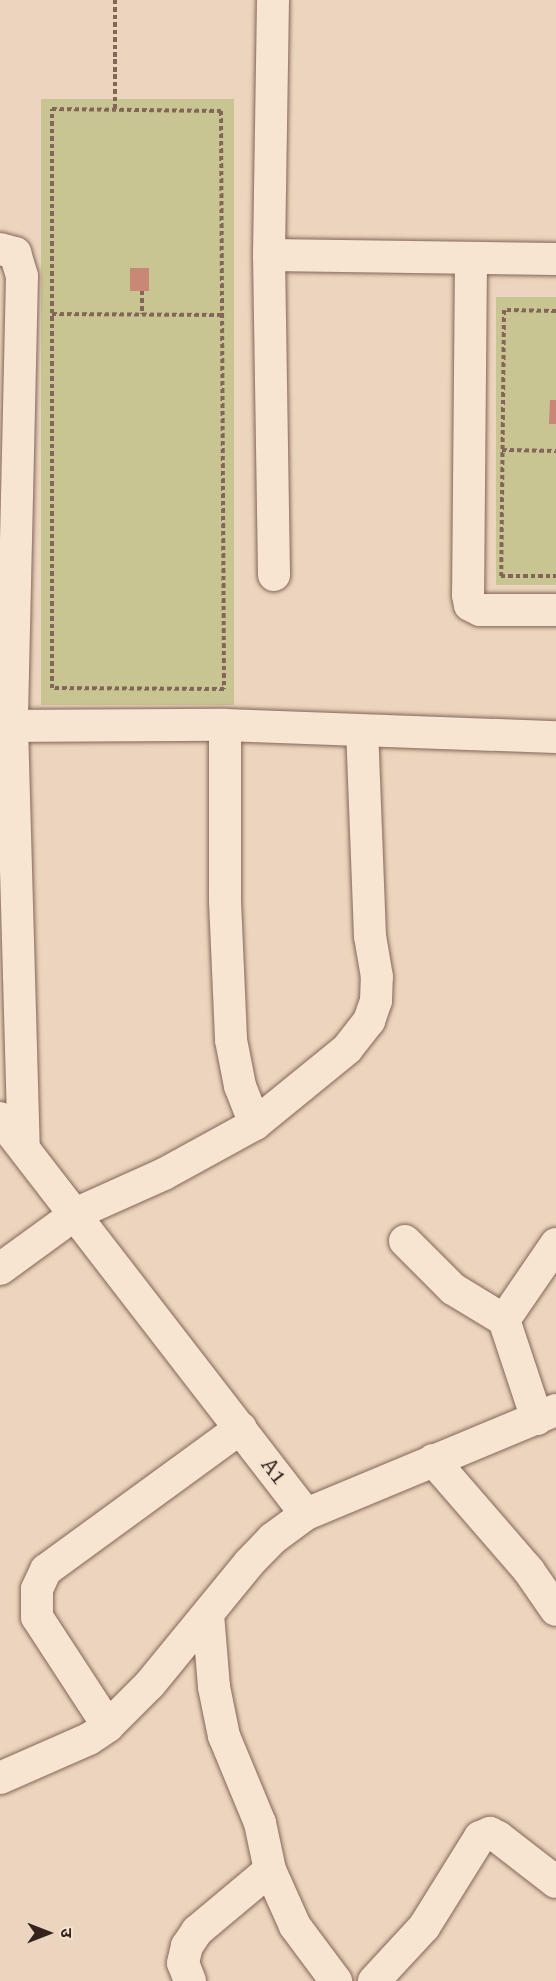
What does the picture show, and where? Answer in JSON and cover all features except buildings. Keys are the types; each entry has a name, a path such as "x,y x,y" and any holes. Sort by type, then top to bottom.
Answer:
{"street":[{"path":"273,0 269,255 274,575"},
{"path":"0,249 15,253 22,276 6,726 24,1147"},
{"path":"269,255 556,259"},
{"path":"471,258 468,595 471,605 480,610 556,610"},
{"path":"6,726 225,725 556,737"},
{"path":"225,725 225,901 231,1040 240,1086 255,1124"},
{"path":"0,1269 77,1213 164,1174 255,1124 347,1049 369,1022 376,1001 363,731"},
{"name":"A1","path":"0,1118 77,1213 306,1514"},
{"path":"0,1779 89,1739 108,1726 150,1684 272,1539 306,1514 547,1414 504,1320 453,1289 405,1241"},
{"path":"504,1320 556,1244"},
{"path":"108,1726 37,1617 37,1589 46,1570 240,1428"},
{"path":"433,1460 529,1571 556,1610"},
{"path":"208,1614 213,1676 224,1736 260,1823 270,1870 294,1926 336,1981"},
{"path":"374,1981 424,1927 480,1837 490,1833 504,1840 556,1882"},
{"path":"189,1981 183,1963 187,1946 197,1931 270,1870"}],"path":[{"path":"115,0 115,109"},
{"path":"52,109 220,111 224,689 52,688 52,314 52,109"},
{"path":"142,291 142,314"},
{"path":"556,311 504,310 501,576 556,576"},
{"path":"52,314 222,315"},
{"path":"502,450 556,451"}],"shaded area":[{"path":"41,99 234,99 234,705 41,705"},
{"path":"496,297 556,297 556,585 496,585"}]}
